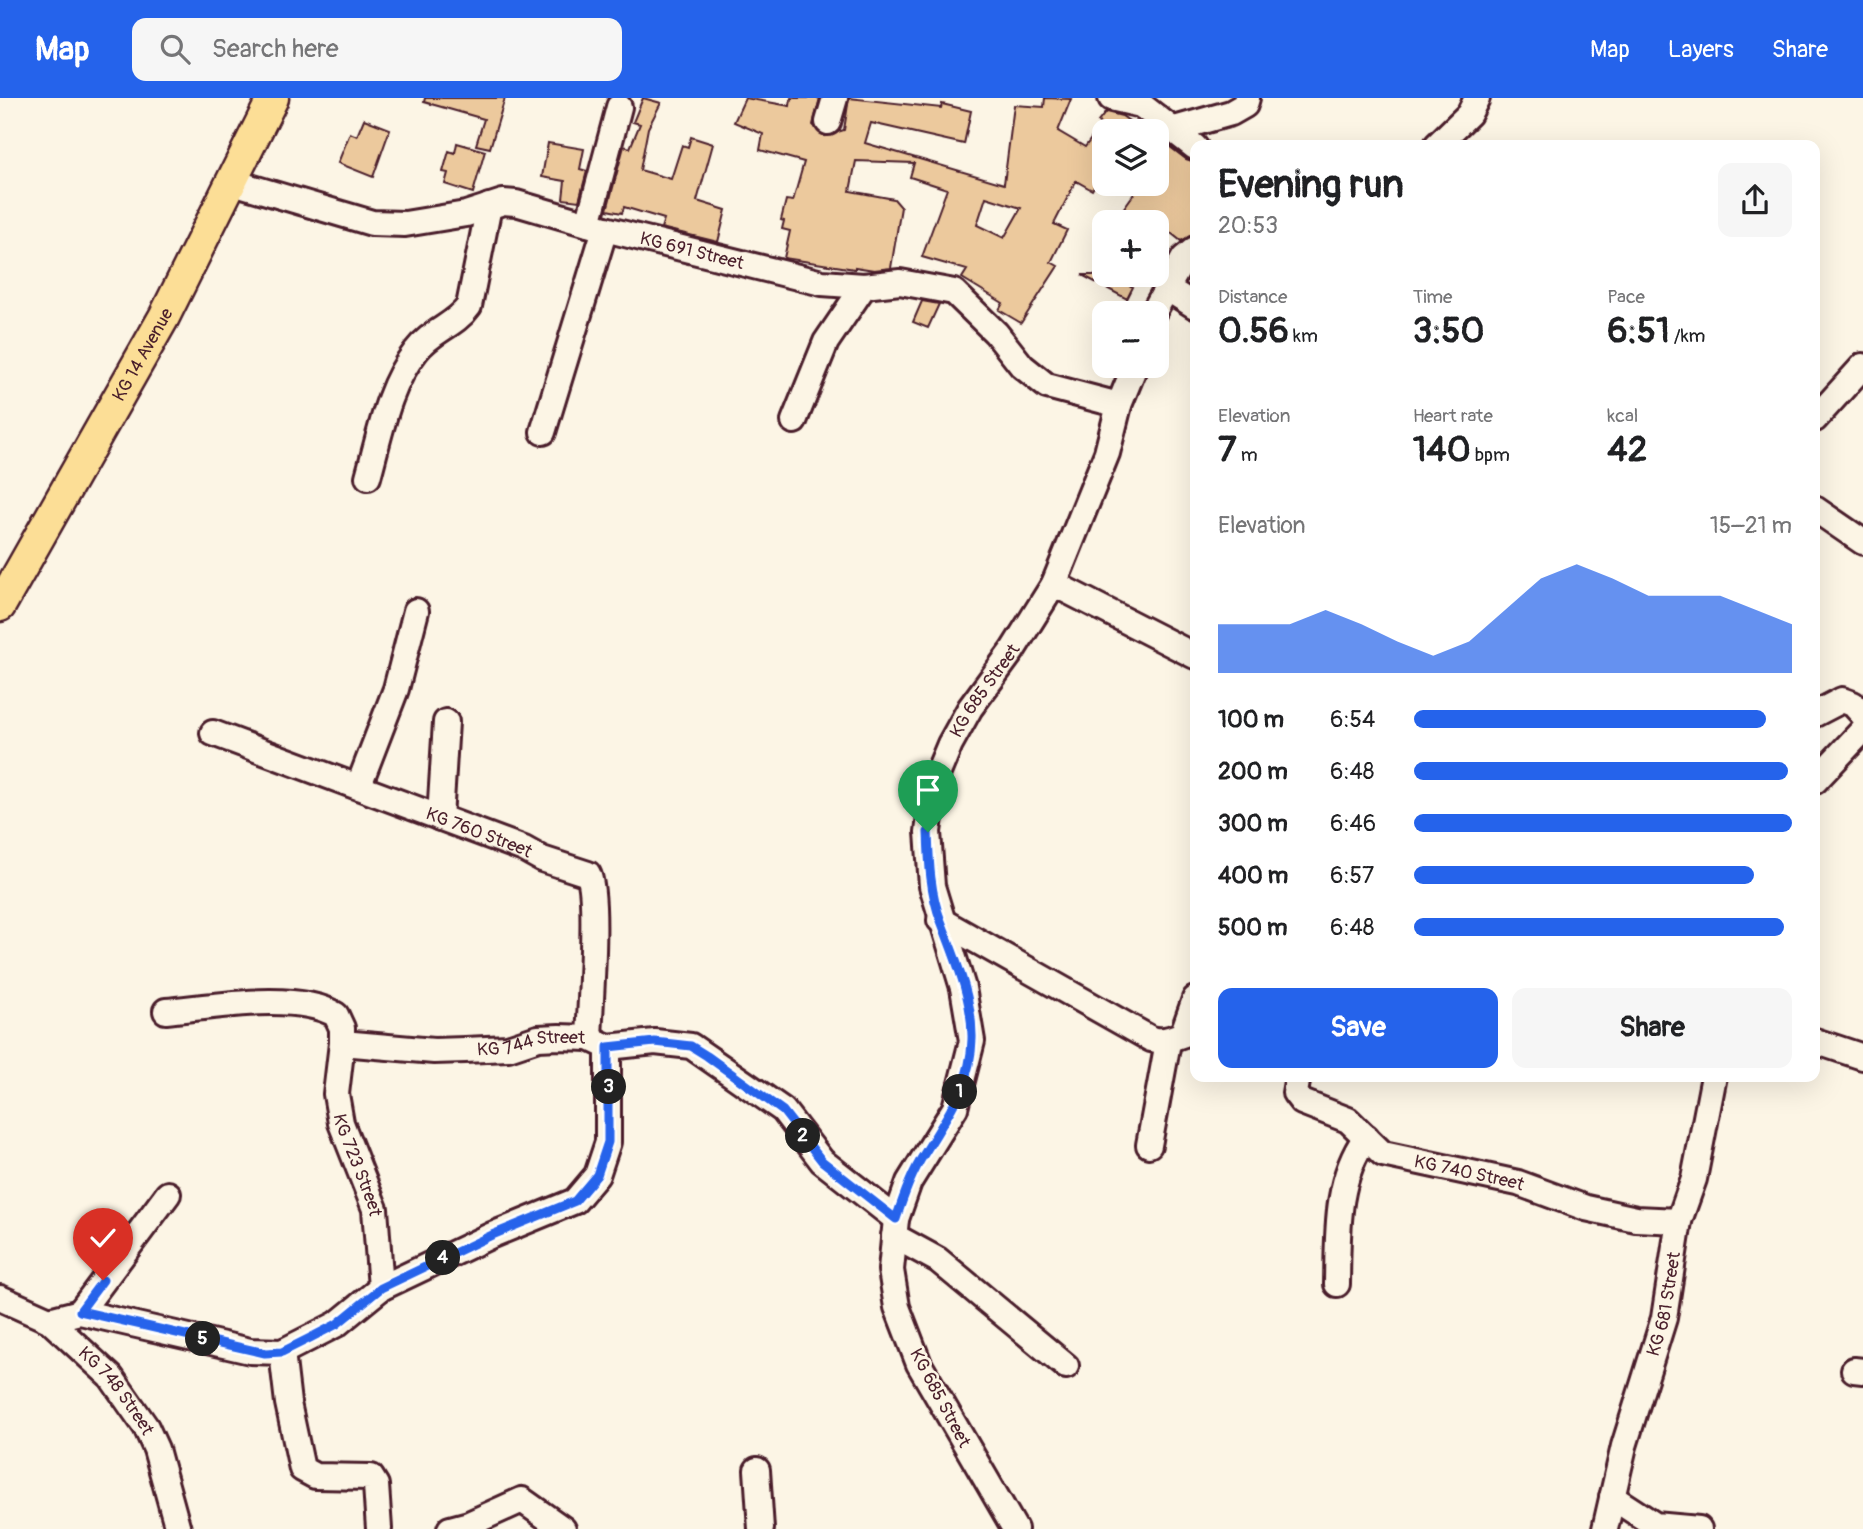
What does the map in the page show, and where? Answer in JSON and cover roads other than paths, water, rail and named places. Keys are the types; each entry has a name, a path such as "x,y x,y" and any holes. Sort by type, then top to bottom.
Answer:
{"main road":[{"name":"KG 14 Avenue","path":"0,606 164,317 273,98"}],"street":[{"path":"828,122 835,98"},
{"path":"1111,98 1142,105 1190,143"},
{"path":"1171,130 1231,113 1245,105 1247,98"},
{"path":"1442,140 1469,114 1477,98"},
{"path":"543,432 597,227 619,107"},
{"name":"KG 691 Street","path":"233,183 372,223 405,224 516,203 597,227 795,278 864,286 900,282 954,292 996,332 1022,366 1047,386 1119,405"},
{"path":"368,477 397,379 432,333 459,317 469,306 489,206"},
{"path":"1169,281 1190,253"},
{"path":"794,421 826,342 864,286"},
{"path":"1159,301 1165,287 1190,303"},
{"path":"1820,413 1863,366"},
{"name":"KG 685 Street","path":"1011,1528 919,1364 897,1307 891,1270 895,1228 920,1161 955,1108 972,1041 970,1013 953,947 940,920 929,864 928,832 934,780 970,708 1012,651 1054,584 1107,453 1119,405 1130,378"},
{"path":"1820,512 1863,542"},
{"path":"1054,584 1190,653"},
{"path":"359,785 396,689 416,611"},
{"path":"1820,711 1842,700 1853,704 1863,715"},
{"path":"440,818 446,722"},
{"path":"1820,776 1863,730"},
{"name":"KG 760 Street","path":"213,733 359,785 591,877 598,1043"},
{"path":"940,920 1151,1039 1182,1035"},
{"path":"166,1011 286,1001 308,1004 335,1015 342,1028 342,1042"},
{"path":"1149,1144 1190,1013"},
{"name":"KG 744 Street","path":"342,1042 434,1051 508,1048 538,1038 559,1037 598,1043 655,1042 691,1046 783,1111 822,1161 895,1228 938,1259 1066,1366"},
{"name":"KG 723 Street","path":"342,1042 336,1094 341,1124 376,1209 381,1288"},
{"path":"49,1320 80,1311 250,1351 282,1352 337,1324 381,1288 492,1235 575,1201 597,1175 608,1142 598,1043"},
{"path":"1820,1043 1863,1057"},
{"name":"KG 740 Street","path":"1297,1082 1295,1093 1303,1102 1348,1120 1377,1151 1506,1180 1611,1214 1636,1219 1679,1221"},
{"name":"KG 681 Street","path":"1605,1529 1624,1446 1664,1318 1679,1221 1694,1179 1713,1082"},
{"path":"1337,1284 1339,1209 1351,1161 1366,1137"},
{"path":"80,1311 168,1194"},
{"name":"KG 748 Street","path":"0,1298 49,1320 111,1377 146,1427 156,1449 170,1525"},
{"path":"282,1352 288,1404 302,1469 310,1475 371,1477 376,1485 379,1529"},
{"path":"757,1470 761,1529"},
{"path":"1612,1497 1655,1525 1699,1529"},
{"path":"450,1529 469,1524 522,1500 562,1529"}]}
